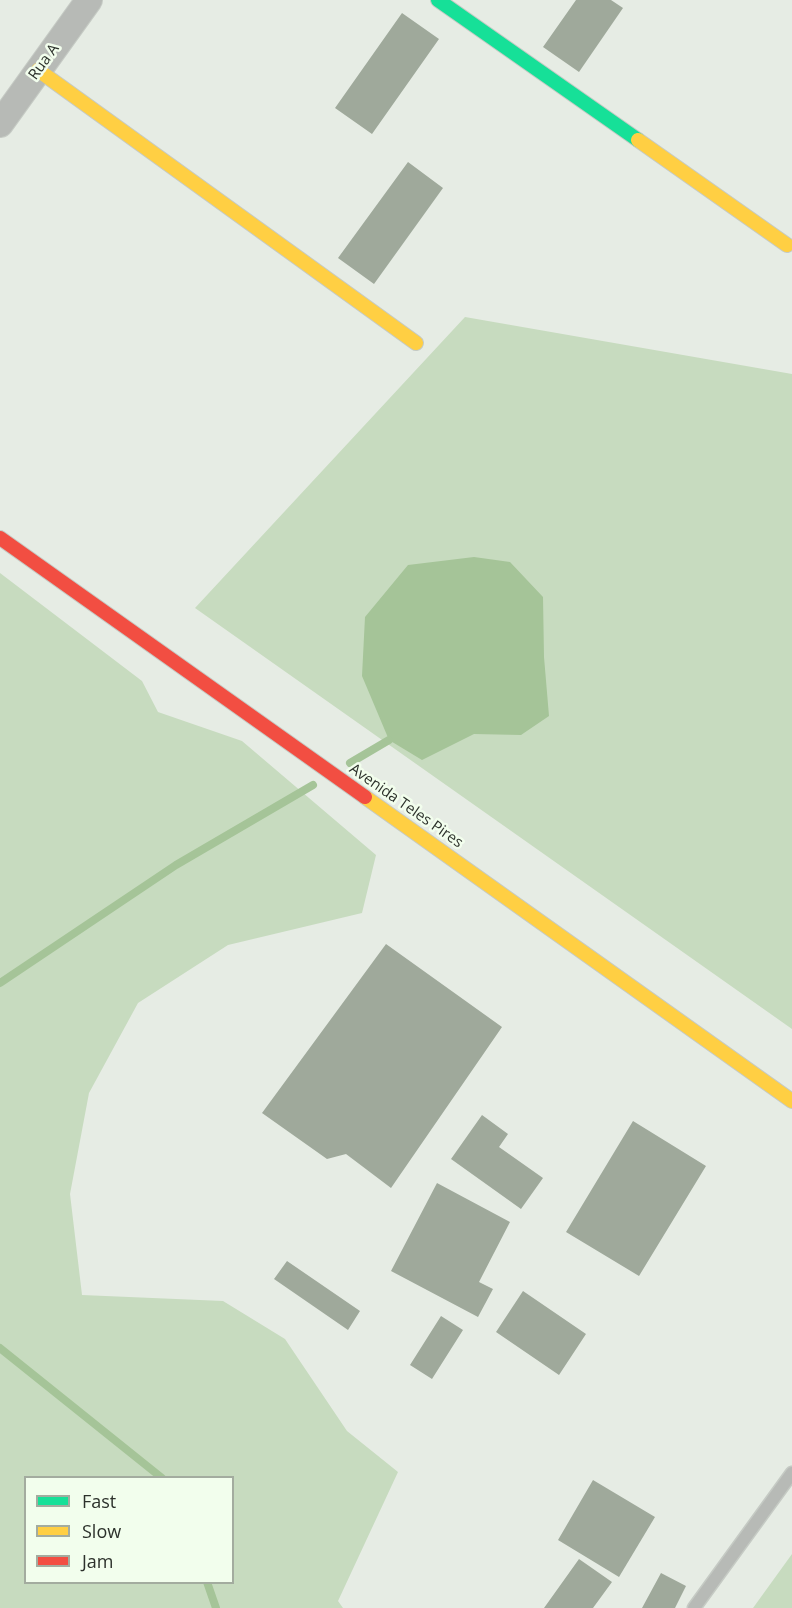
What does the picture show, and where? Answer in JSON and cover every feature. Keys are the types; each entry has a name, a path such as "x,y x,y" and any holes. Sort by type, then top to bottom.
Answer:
{"street":[{"name":"Rua A","path":"0,124 89,0"},
{"path":"438,0 787,245"},
{"path":"38,70 416,343"},
{"name":"Avenida Teles Pires","path":"0,538 792,1101"}],"lane":[{"path":"694,1608 792,1473"}],"shaded area":[{"path":"465,317 792,374 792,1029 195,608"},
{"path":"474,557 510,562 543,597 544,657 549,716 521,735 474,734 422,760 389,740 362,676 365,617 408,565"},
{"path":"0,573 142,681 158,712 242,741 376,855 362,913 228,945 138,1003 89,1093 70,1194 82,1295 223,1301 285,1339 347,1431 398,1472 338,1601 343,1608 0,1608"},
{"path":"792,1554 792,1608 753,1608"}],"building":[{"path":"576,0 611,0 623,8 579,72 543,47"},
{"path":"402,13 439,39 372,134 335,108"},
{"path":"408,162 443,188 374,284 338,258"},
{"path":"386,944 502,1027 391,1188 346,1154 327,1159 262,1113"},
{"path":"482,1115 508,1134 499,1147 543,1178 521,1209 451,1159"},
{"path":"633,1121 706,1166 639,1276 566,1232"},
{"path":"437,1183 510,1222 479,1282 493,1289 478,1317 391,1271"},
{"path":"287,1261 360,1311 348,1330 274,1279"},
{"path":"523,1291 586,1334 559,1375 496,1332"},
{"path":"441,1316 463,1330 432,1379 410,1365"},
{"path":"593,1480 655,1517 619,1577 558,1540"},
{"path":"579,1559 612,1582 593,1608 544,1608"},
{"path":"661,1573 686,1586 675,1608 642,1608"}],"waterway":[{"path":"350,763 389,740"},
{"path":"0,983 176,865 313,785"},
{"path":"0,1348 160,1476"},
{"path":"208,1584 216,1608"}],"traffic: fast":[{"path":"438,0 638,140"}],"traffic: slow":[{"path":"38,70 416,343"},
{"path":"638,140 787,245"},
{"path":"365,797 792,1101"}],"traffic: jam":[{"path":"0,538 365,797"}]}
